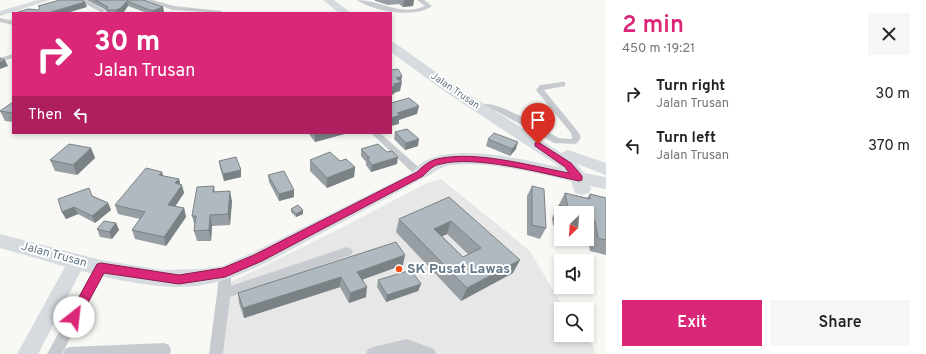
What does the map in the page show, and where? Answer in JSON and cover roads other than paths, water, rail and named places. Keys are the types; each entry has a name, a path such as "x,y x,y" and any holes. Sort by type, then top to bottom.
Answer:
{"highway":[{"path":"328,0 345,12"},
{"name":"Jalan Trusan","path":"392,47 479,107 568,165 580,184"},
{"path":"511,165 534,163 538,157 535,148 524,136"},
{"name":"Jalan Trusan","path":"524,136 568,155 605,184"},
{"name":"Jalan Trusan","path":"420,174 427,166 438,161 461,159 511,165 580,184"},
{"name":"Jalan Trusan","path":"420,174 449,170 492,172 580,184 605,184"}],"main road":[{"name":"Jalan Trusan","path":"0,241 101,268 179,280 225,273 258,258 420,174"}],"street":[{"path":"0,14 26,9 46,0"},
{"path":"84,0 83,1 103,11"},
{"path":"148,0 173,8 211,12"},
{"path":"361,1 386,9 397,10 419,9 429,6 420,0"},
{"path":"361,1 370,1 397,10"},
{"path":"0,20 12,23"},
{"path":"0,60 12,56"},
{"path":"479,107 492,106 557,141 573,142 577,138 575,133 540,90 562,84"},
{"path":"376,134 420,174"},
{"path":"224,294 347,252"},
{"path":"26,354 77,261"},
{"path":"54,354 101,268"},
{"path":"216,354 224,294 225,273"},
{"path":"372,354 407,346 429,354"},
{"path":"70,354 164,350"}],"place":[{"name":"SK Pusat Lawas","path":"399,269"}]}
